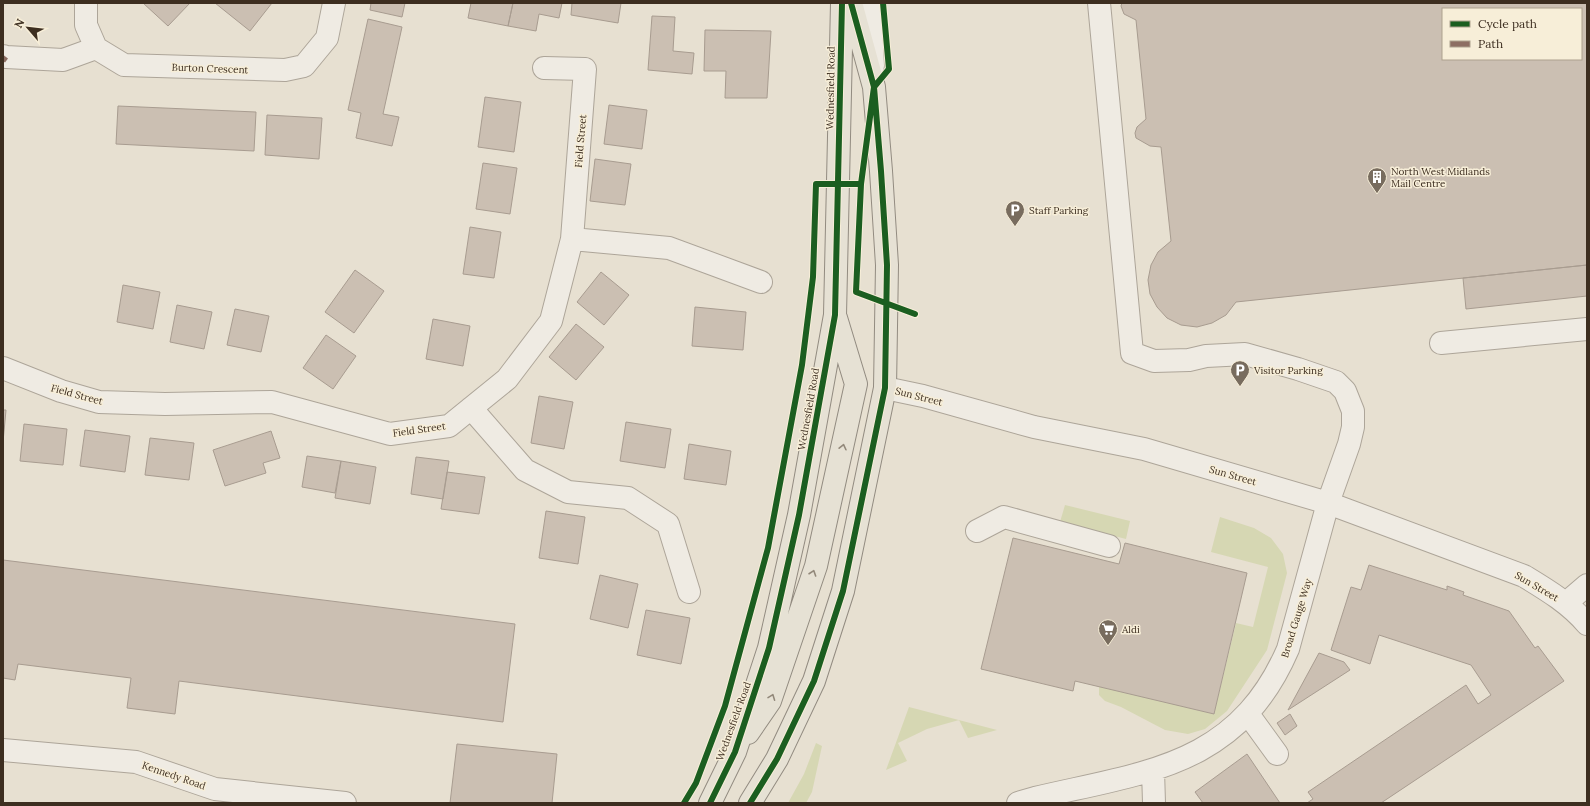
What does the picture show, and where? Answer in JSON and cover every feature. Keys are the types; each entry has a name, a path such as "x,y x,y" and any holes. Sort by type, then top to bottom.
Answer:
{"main road":[{"name":"Wednesfield Road","path":"710,803 735,752 769,648 799,515 835,315 842,3"},
{"path":"750,803 777,759 814,681 843,591 885,388 886,265 881,171 874,87 851,3"},
{"path":"735,752 770,701 816,566 856,384 835,315"},
{"name":"Sun Street","path":"856,384 885,388"}],"street":[{"path":"3,56 63,60 96,48 86,25 86,3"},
{"name":"Burton Crescent","path":"96,48 124,65 285,70 304,66 327,38 334,3"},
{"path":"870,3 874,87"},
{"name":"Broad Gauge Way","path":"1018,803 1153,770 1181,760 1208,746 1231,730 1248,714 1265,692 1288,649 1328,503 1349,444 1353,427 1353,411 1345,391 1336,382 1298,369 1245,354 1206,356 1189,360 1154,361 1132,353 1099,3"},
{"name":"Field Street","path":"3,368 61,391 99,402 165,404 272,402 390,434 449,426 507,379 551,321 572,239 586,69 544,68"},
{"path":"572,239 669,248 761,282"},
{"path":"1441,343 1587,329"},
{"name":"Sun Street","path":"885,388 924,396 1034,427 1144,449 1328,503 1524,576 1566,603 1587,624"},
{"path":"471,408 525,470 568,492 628,498 668,524 689,592"},
{"path":"977,531 1004,517 1109,546"},
{"path":"1566,603 1587,584"},
{"path":"1248,714 1277,754"},
{"name":"Kennedy Road","path":"3,750 136,762 214,789 345,803"},
{"path":"757,803 777,759"},
{"path":"1153,770 1154,803"}],"green space":[{"path":"1065,505 1130,521 1126,539 1060,522"},
{"path":"1220,517 1254,528 1271,538 1283,554 1287,573 1267,650 1227,711 1205,729 1188,734 1165,730 1121,707 1105,701 1099,695 1099,686 1214,714 1236,623 1253,627 1268,567 1211,552"},
{"path":"909,707 959,720 927,729 898,743 907,761 886,770"},
{"path":"959,720 997,730 968,738"},
{"path":"816,743 822,746 812,792 806,803 788,803 804,774"}],"building":[{"path":"143,3 190,3 168,26"},
{"path":"215,3 272,3 250,31"},
{"path":"371,3 405,3 402,17 370,10"},
{"path":"471,3 513,3 508,26 468,18"},
{"path":"513,3 562,3 559,18 539,14 536,31 508,26"},
{"path":"572,3 621,3 618,23 571,15"},
{"name":"North West Midlands Mail Centre","path":"1122,3 1587,3 1587,265 1236,302 1226,315 1212,323 1197,327 1181,325 1167,318 1157,307 1150,294 1148,280 1151,265 1158,252 1171,241 1161,147 1150,146 1136,138 1135,133 1137,127 1146,119 1136,20 1124,14 1121,6"},
{"path":"652,16 675,17 673,51 694,53 692,74 648,70"},
{"path":"368,19 402,27 383,114 399,117 392,146 356,138 361,113 348,110"},
{"path":"705,30 771,31 767,98 725,98 726,71 704,71"},
{"path":"485,97 521,102 514,152 478,147"},
{"path":"609,105 647,110 642,149 604,144"},
{"path":"118,106 256,112 254,151 116,144"},
{"path":"267,115 322,118 319,159 265,155"},
{"path":"595,159 631,164 625,205 590,201"},
{"path":"483,163 517,168 510,214 476,209"},
{"path":"470,227 501,232 494,278 463,274"},
{"path":"1587,265 1587,296 1466,309 1463,278"},
{"path":"355,270 384,291 354,333 325,312"},
{"path":"601,272 629,295 604,325 577,302"},
{"path":"123,285 160,292 153,329 117,322"},
{"path":"177,305 212,312 204,349 170,342"},
{"path":"695,307 746,312 743,350 692,346"},
{"path":"235,309 269,316 261,352 227,345"},
{"path":"433,319 470,326 463,366 426,359"},
{"path":"576,324 604,347 576,380 549,357"},
{"path":"326,335 356,356 333,389 303,368"},
{"path":"539,396 573,402 564,449 531,443"},
{"path":"3,410 6,410 3,442"},
{"path":"626,422 671,429 665,468 620,461"},
{"path":"24,424 67,429 63,465 20,461"},
{"path":"85,430 130,436 125,472 80,466"},
{"path":"271,431 280,458 263,463 266,473 225,486 213,450"},
{"path":"150,438 194,443 189,480 145,475"},
{"path":"689,444 731,451 726,485 684,479"},
{"path":"307,456 341,461 335,493 302,487"},
{"path":"416,457 449,461 443,499 411,494"},
{"path":"341,461 376,467 370,504 335,498"},
{"path":"447,472 485,477 479,514 441,509"},
{"path":"546,511 585,517 578,564 539,558"},
{"name":"Aldi","path":"1013,538 1119,564 1125,543 1247,573 1214,714 1075,681 1073,691 981,669"},
{"path":"3,560 515,624 503,722 179,681 175,714 127,708 131,678 18,664 15,680 3,678"},
{"path":"1369,565 1447,590 1447,586 1464,592 1463,595 1509,611 1535,648 1538,646 1564,681 1381,803 1307,803 1313,799 1308,792 1466,685 1478,704 1491,695 1471,665 1379,635 1370,664 1331,650 1351,587 1361,590"},
{"path":"600,575 638,584 628,628 590,619"},
{"path":"646,610 690,618 681,664 637,655"},
{"path":"1319,653 1344,662 1350,670 1288,710"},
{"path":"1290,714 1297,726 1285,735 1277,723"},
{"path":"457,744 557,754 552,803 450,803"},
{"path":"1247,754 1280,803 1203,803 1195,792"}],"marked path":[{"path":"3,61 6,57"}],"cycle path":[{"path":"710,803 735,752 769,648 799,515 835,315 842,3"},
{"path":"750,803 777,759 814,681 843,591 885,388 887,265 874,87 851,3"},
{"path":"861,184 874,87 889,69 883,3"},
{"path":"684,803 696,783 725,706 768,548 802,365 813,277 816,184 861,184 856,292 915,314"}],"place":[{"name":"North West Midlands Mail Centre","path":"1377,194"},
{"name":"Staff Parking","path":"1015,227"},
{"name":"Visitor Parking","path":"1240,387"},
{"name":"Aldi","path":"1108,646"}]}
